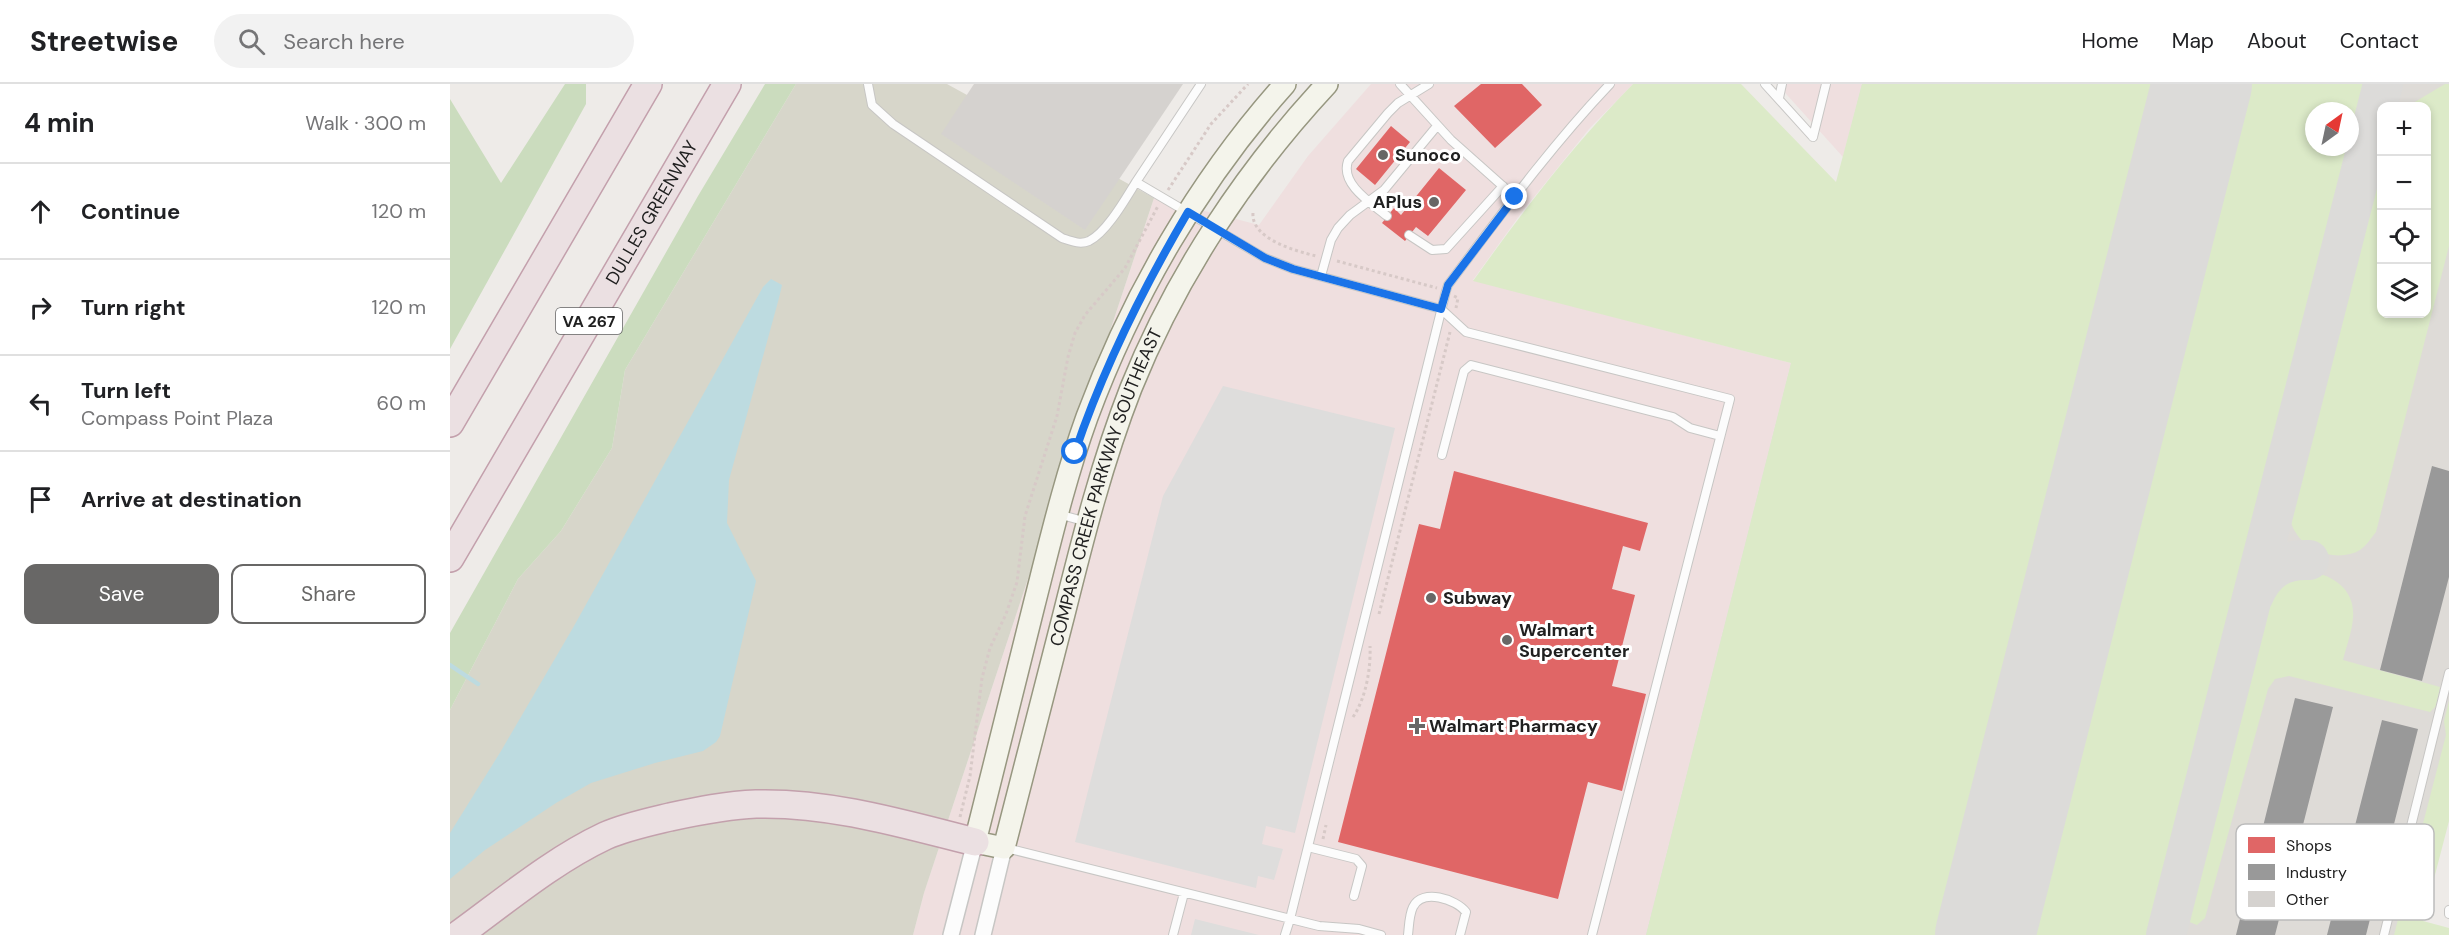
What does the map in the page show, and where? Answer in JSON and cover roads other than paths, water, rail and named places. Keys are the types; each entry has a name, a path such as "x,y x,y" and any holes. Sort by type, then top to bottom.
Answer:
{"highway":[{"path":"450,423 648,84"},
{"name":"DULLES GREENWAY","path":"450,558 727,84"},
{"path":"458,935 555,864 606,836 657,820 704,809 755,804 804,805 850,812 975,842"}],"street":[{"name":"COMPASS CREEK PARKWAY SOUTHEAST","path":"951,935 1057,514 1087,417 1117,343 1136,304 1188,212 1253,122 1286,84"},
{"name":"COMPASS CREEK PARKWAY SOUTHEAST","path":"983,935 1087,522 1103,465 1132,385 1171,305 1214,227 1275,144 1327,84"},
{"path":"975,842 1004,848"}],"lane":[{"path":"868,84 872,105 893,124 1062,238 1077,243 1090,240 1112,219 1201,84"},
{"path":"1400,84 1437,126 1515,197"},
{"path":"1387,216 1368,201 1349,181 1345,170 1348,161 1388,113 1398,103 1429,84"},
{"path":"1285,935 1446,291 1515,197 1580,116 1610,84"},
{"path":"1766,84 1813,137 1826,84"},
{"path":"1779,98 1782,84"},
{"path":"1321,276 1331,240 1338,228 1350,214 1384,190 1437,126"},
{"path":"1136,182 1265,258 1441,309 1466,332 1730,399 1592,935"},
{"path":"1410,235 1432,250 1446,249 1503,186"},
{"path":"1442,455 1464,371 1471,365 1673,417 1690,428 1720,436"},
{"path":"1057,514 1087,522"},
{"path":"2412,824 2449,673"},
{"path":"1308,847 1356,859 1362,866 1354,896"},
{"path":"1004,848 1319,926 1359,929 1381,935"},
{"path":"1173,935 1184,893"},
{"path":"1408,935 1413,907 1420,899 1431,896 1460,904 1466,912 1460,935"},
{"path":"2384,935 2388,920"}],"water":[{"path":"771,279 782,285 729,480 727,523 756,581 720,736 716,742 703,751 591,783 485,850 450,879 450,833 574,626 763,287"}],"waterway":[{"path":"450,665 478,684"}],"place":[{"name":"Sunoco","path":"1383,155"},
{"name":"APlus","path":"1434,202"},
{"name":"Subway","path":"1431,598"},
{"name":"Walmart Supercenter","path":"1507,640"},
{"name":"Walmart Pharmacy","path":"1417,726"}]}
